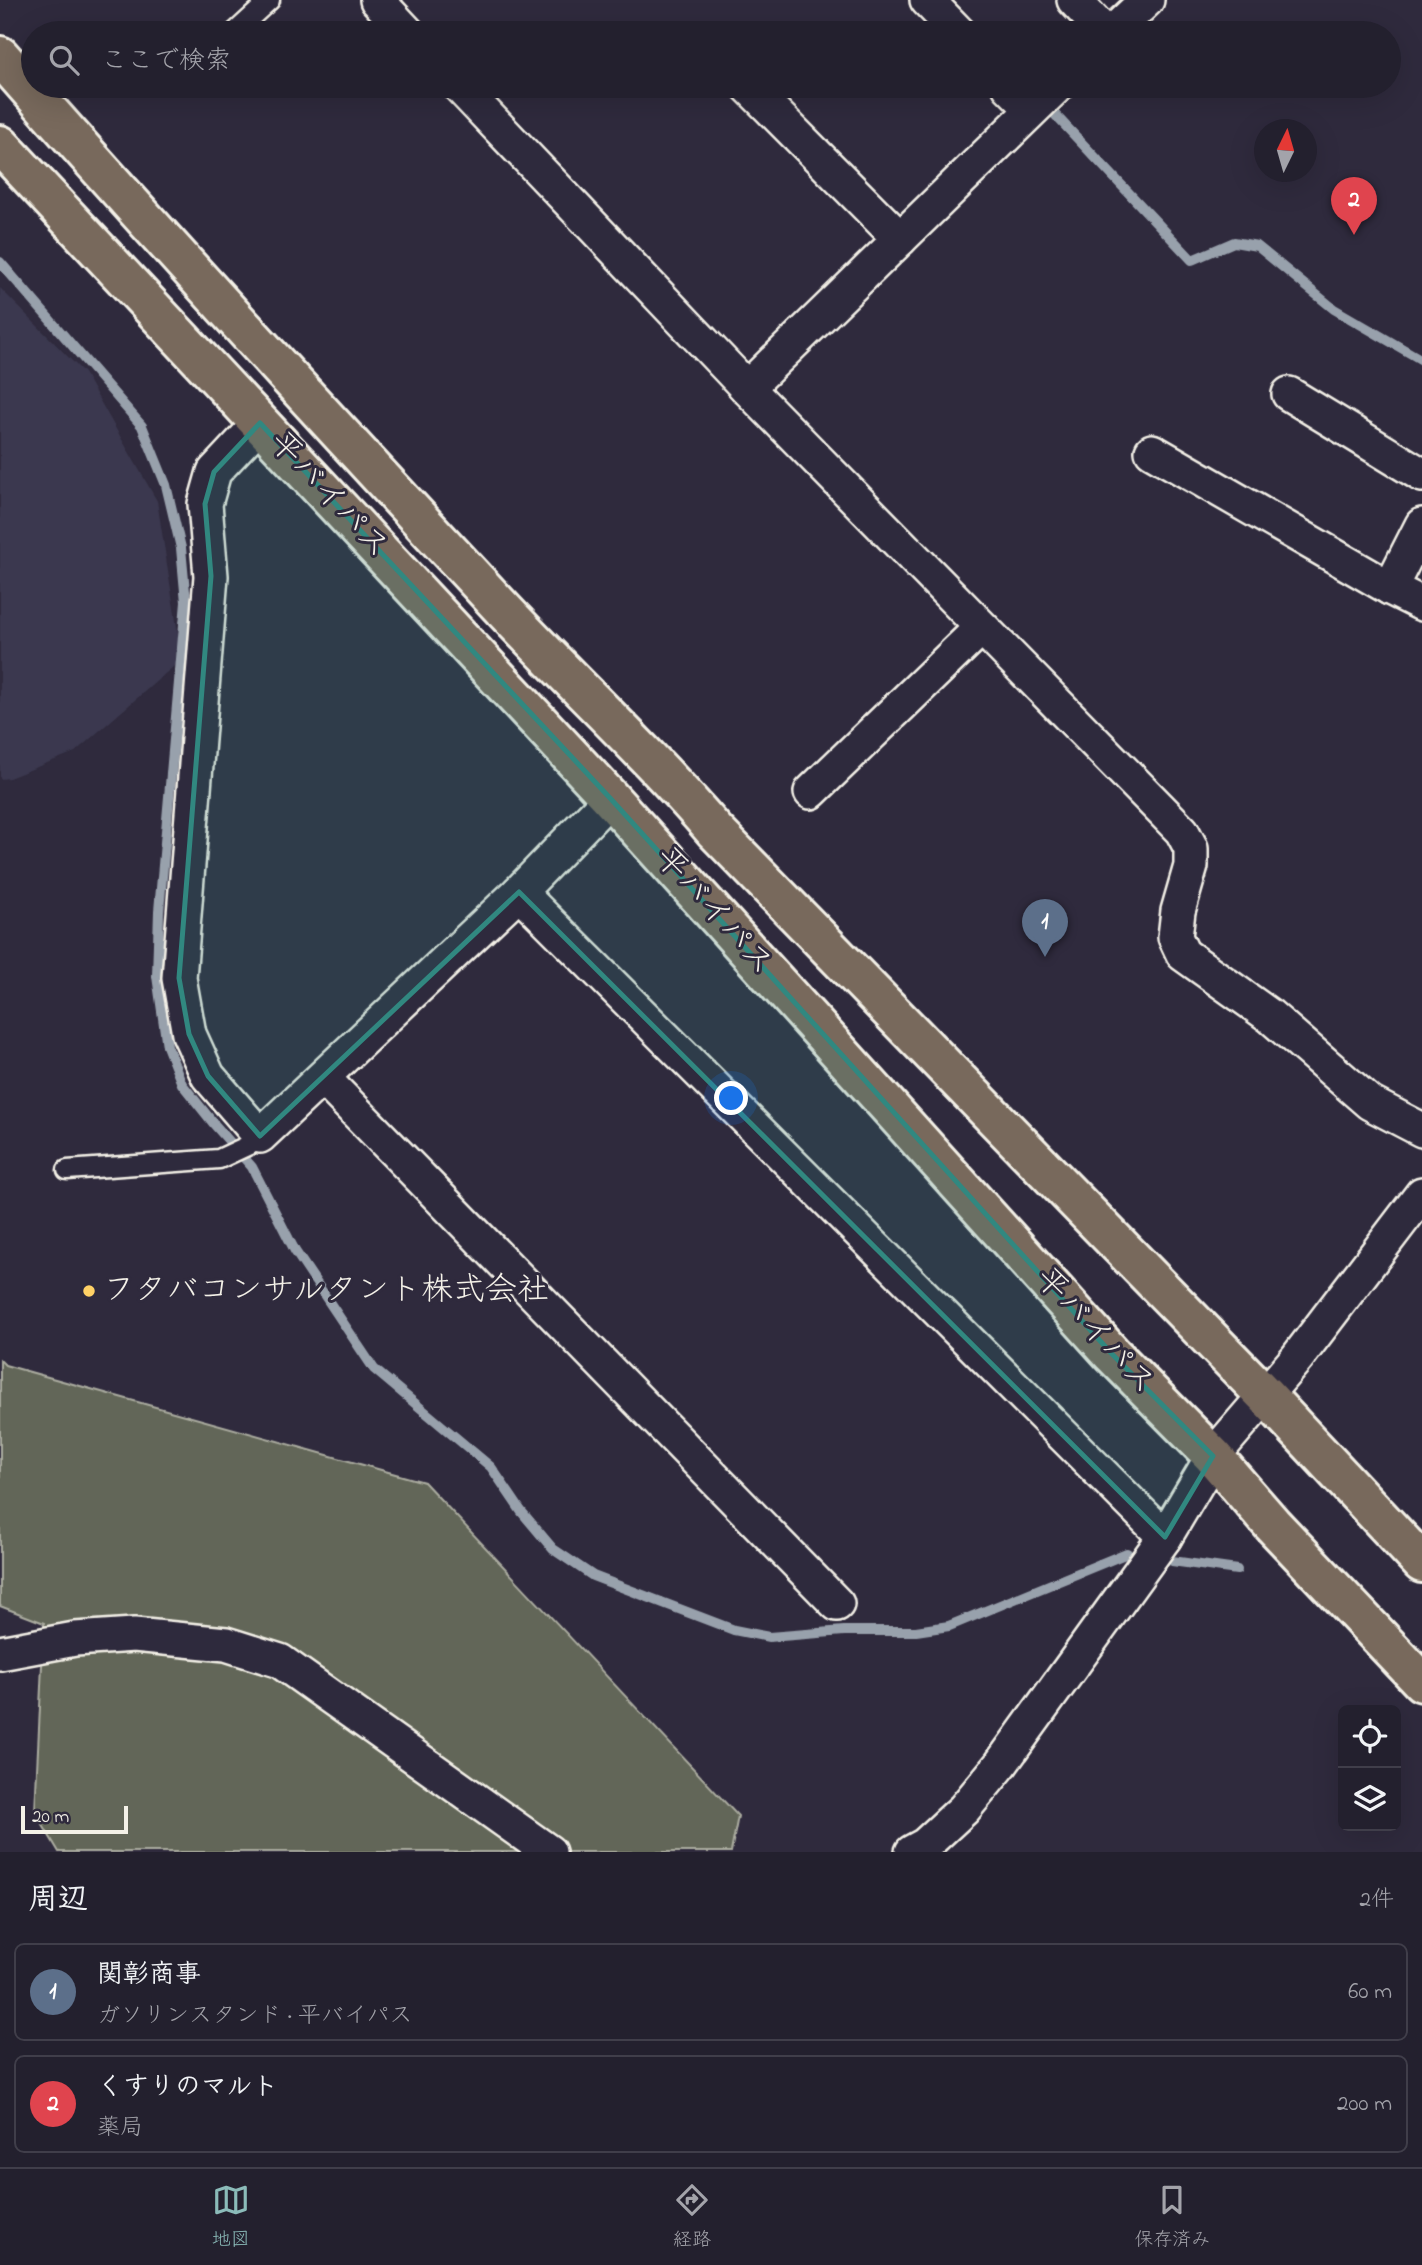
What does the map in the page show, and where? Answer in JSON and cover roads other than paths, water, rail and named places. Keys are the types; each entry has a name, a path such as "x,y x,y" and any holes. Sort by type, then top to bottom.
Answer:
{"highway":[{"name":"平バイパス","path":"0,56 21,80"},
{"name":"平バイパス","path":"37,98 501,607 674,783 715,831 838,958 1265,1395 1422,1563"},
{"name":"平バイパス","path":"0,145 610,798 1112,1354 1213,1457 1272,1524 1422,1682"}],"street":[{"path":"377,0 397,21"},
{"path":"927,0 947,21"},
{"path":"1074,0 1094,21"},
{"path":"1125,21 1147,0"},
{"path":"469,98 747,388 1182,831 1191,848 1191,866 1178,911 1175,937 1183,954 1270,1016 1370,1103 1422,1130"},
{"path":"760,98 900,239"},
{"path":"747,388 1044,98"},
{"path":"1289,394 1422,475"},
{"path":"260,423 214,472 205,504 211,576 179,978 189,1034 208,1076 254,1140 519,891 610,798"},
{"path":"1153,451 1422,604"},
{"path":"1390,588 1422,525"},
{"path":"811,792 981,628"},
{"path":"519,891 1165,1537"},
{"path":"323,1078 837,1604"},
{"path":"922,1850 964,1809 1001,1764 1165,1537 1213,1457 1297,1358 1422,1194"},
{"path":"0,1653 75,1639 134,1635 226,1644 280,1661 548,1852"}],"lane":[{"path":"247,21 270,0"},
{"path":"67,1170 219,1159 254,1140"}],"waterway":[{"path":"1044,103 1192,260 1234,242 1257,246 1334,309 1422,360"},
{"path":"0,262 142,426 166,485 181,548 186,602 159,911 157,976 167,1046 182,1084 252,1167 295,1251 374,1369 491,1467 521,1511 553,1549 593,1576 734,1630 769,1637 844,1631 916,1631 949,1626 1127,1553"},
{"path":"1172,1561 1237,1570"}],"place":[{"name":"くすりのマルト","path":"1354,235"},
{"name":"関彰商事","path":"1045,957"},
{"name":"フタバコンサルタント株式会社","path":"89,1291"}]}
